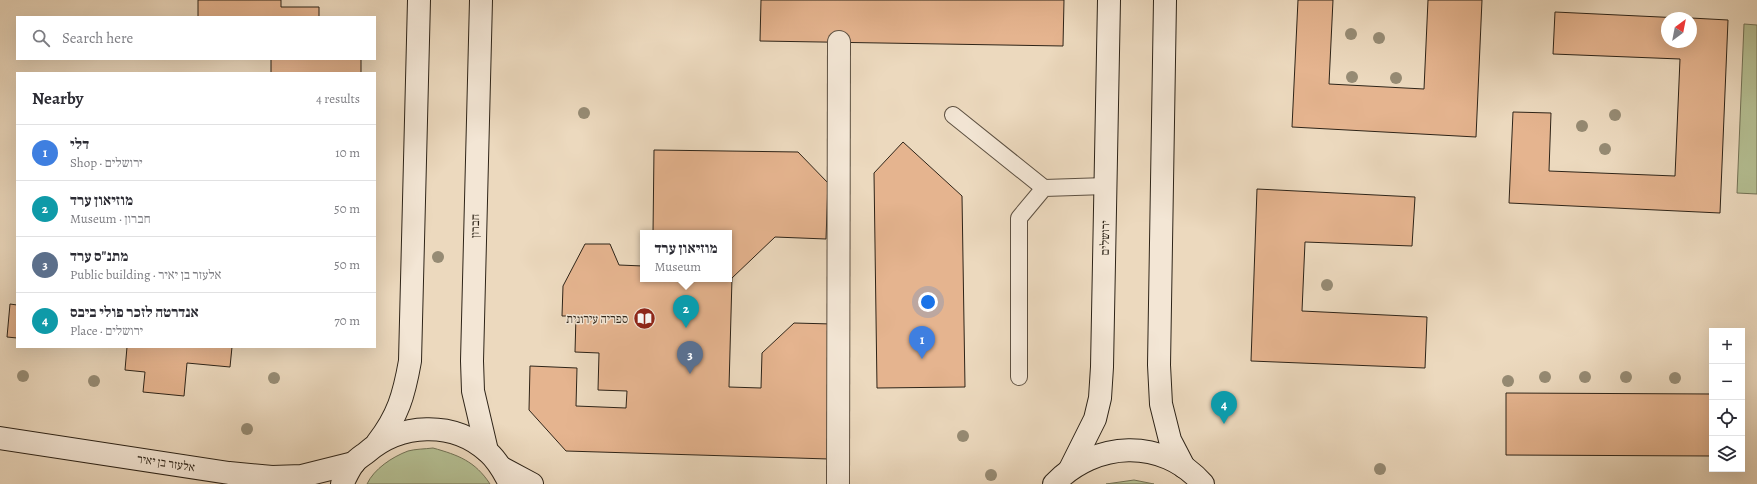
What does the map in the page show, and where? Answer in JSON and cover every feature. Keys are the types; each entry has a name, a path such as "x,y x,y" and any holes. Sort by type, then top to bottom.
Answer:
{"street":[{"path":"342,484 354,463 377,443 390,426 406,385 410,361 419,0"},
{"name":"חברון","path":"481,0 472,361 473,390 487,451"},
{"name":"ירושלים","path":"1070,469 1095,419 1100,398 1102,367 1109,0"},
{"path":"1165,0 1159,366 1163,411 1170,440 1184,467"},
{"path":"838,484 839,42"},
{"path":"377,443 404,431 434,429 462,436 487,451 506,476 532,484"},
{"name":"אלעזר בן יאיר","path":"0,438 272,477 302,476 354,463"},
{"path":"1054,484 1070,469 1085,460 1118,450 1153,453 1169,459 1184,467 1203,484"}],"lane":[{"path":"952,115 1044,188 1106,186"},
{"path":"1019,377 1019,218 1044,188"}],"green space":[{"path":"1744,24 1757,25 1757,194 1737,193"},
{"path":"433,448 458,456 472,464 490,484 367,484 374,473 384,464 396,457 411,450"},
{"path":"1134,480 1154,484 1106,484"}],"building":[{"path":"198,0 281,0 281,7 319,7 319,16 198,16"},
{"path":"761,0 1064,0 1063,46 760,41"},
{"path":"1298,0 1333,0 1329,84 1424,89 1428,0 1482,0 1476,137 1292,127"},
{"path":"1555,12 1661,17 1661,48 1697,48 1697,18 1728,20 1720,213 1509,203 1513,112 1551,113 1549,171 1675,176 1680,59 1553,54"},
{"path":"271,60 361,60 361,72 271,72"},
{"path":"903,142 962,196 965,387 877,388 874,173"},
{"path":"654,150 798,152 828,183 826,239 775,237 732,278 732,230 653,230"},
{"path":"1257,189 1415,197 1412,246 1305,242 1302,311 1427,317 1425,368 1251,361"},
{"path":"585,244 610,244 619,265 640,266 640,282 732,282 729,387 761,388 762,353 794,323 832,324 829,459 566,451 529,410 530,366 577,368 576,406 626,408 627,391 598,390 599,353 575,352 576,316 562,316 563,286"},
{"path":"10,304 16,305 16,338 7,337"},
{"path":"127,348 232,348 230,367 187,363 184,396 143,392 145,372 125,370"},
{"path":"1506,393 1709,394 1709,456 1506,455"}],"place":[{"name":"ספריה עירונית","path":"644,319"},
{"name":"מוזיאון ערד","path":"686,328"},
{"name":"דלי","path":"922,359"},
{"name":"מתנ\"ס ערד","path":"690,374"},
{"name":"אנדרטה לזכר פולי ביבס","path":"1224,424"}]}
